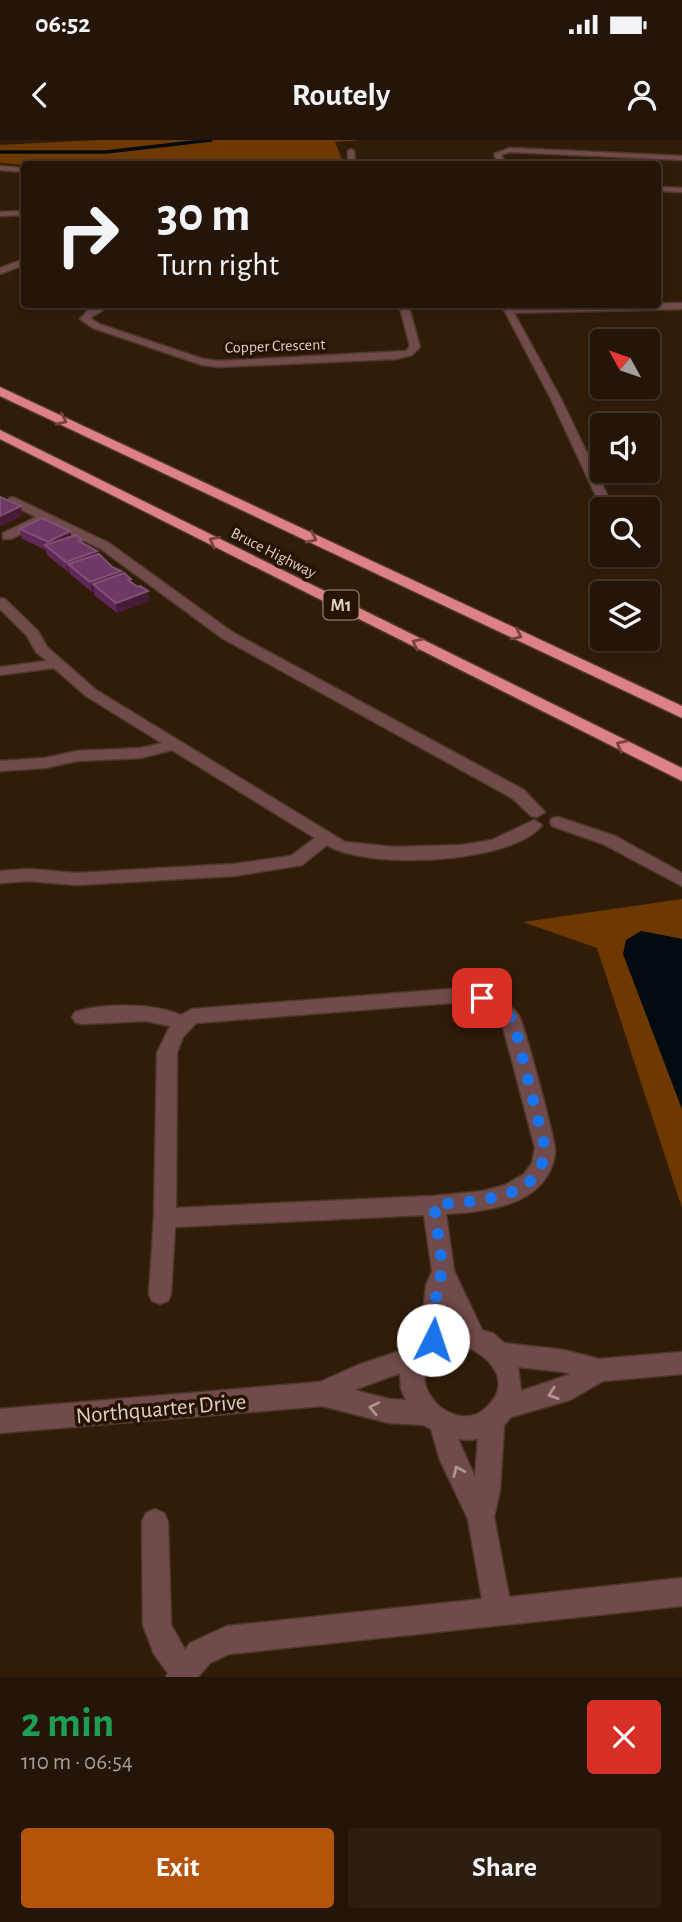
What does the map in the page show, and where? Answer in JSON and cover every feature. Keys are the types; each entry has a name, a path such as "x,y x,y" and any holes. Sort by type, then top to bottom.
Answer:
{"highway":[{"name":"Bruce Highway","path":"0,391 682,713"},
{"name":"Bruce Highway","path":"0,434 682,775"}],"street":[{"path":"500,161 497,154 510,150 682,158"},
{"path":"351,151 352,161"},
{"path":"0,168 21,170"},
{"path":"661,189 682,190"},
{"path":"0,214 21,212"},
{"path":"0,271 21,263"},
{"path":"661,306 682,306"},
{"name":"Copper Crescent","path":"100,308 85,319 96,326 189,357 219,364 396,356 409,353 415,347 404,308"},
{"path":"508,308 556,399 602,497"},
{"path":"13,501 105,546 228,635 518,794 536,818"},
{"path":"7,536 47,517"},
{"path":"0,602 33,634 41,649 91,693 326,838 350,849 374,854 478,848 508,841 536,818 550,812 557,817 558,822 609,840 682,880"},
{"path":"0,671 58,663"},
{"path":"0,766 46,763 77,756 141,752 176,744"},
{"path":"0,877 29,875 76,879 234,870 296,861 326,838"},
{"path":"160,1294 165,1218 167,1053 170,1039 181,1023 204,1013 463,995 482,998 511,1018 545,1148 544,1164 533,1180 514,1192 495,1198 434,1205 165,1218"},
{"path":"82,1017 155,1013 169,1016 181,1023"},
{"path":"434,1205 443,1271 473,1335"},
{"path":"443,1271 437,1285 425,1348 413,1370 412,1385 418,1400 434,1418 481,1517 498,1610"},
{"path":"425,1348 445,1335 473,1335 489,1342 501,1354 508,1367 510,1396 498,1414 481,1517"},
{"name":"Northquarter Drive","path":"322,1394 425,1348"},
{"path":"501,1354 564,1361 599,1370 682,1363"},
{"path":"434,1418 467,1428 570,1388 599,1370"},
{"name":"Northquarter Drive","path":"0,1421 322,1394 389,1411 434,1418"},
{"path":"155,1522 157,1625 164,1644 182,1674 200,1653 227,1640 428,1621 498,1610 682,1592"}],"shaded area":[{"path":"98,140 361,140 335,142 343,161 21,161 21,165 0,163 0,145"},
{"path":"682,899 682,939 641,931 623,953 682,1109 682,1208 597,948 523,922"},
{"path":"641,931 682,939 682,1109 623,954 626,940"}],"building":[{"path":"0,497 21,506 0,516"},
{"path":"42,518 70,531 48,542 20,529"},
{"path":"76,535 82,540 79,541 97,551 66,562 45,545"},
{"path":"99,554 112,567 121,571 90,582 68,564"},
{"path":"124,573 131,579 128,580 148,591 116,603 93,584"}],"waterway":[{"path":"0,152 106,152 211,140"}],"route":[{"path":"433,1340 437,1285 443,1271 434,1205 495,1198 514,1192 533,1180 544,1164 545,1148 516,1031 511,1018 482,998"}]}
